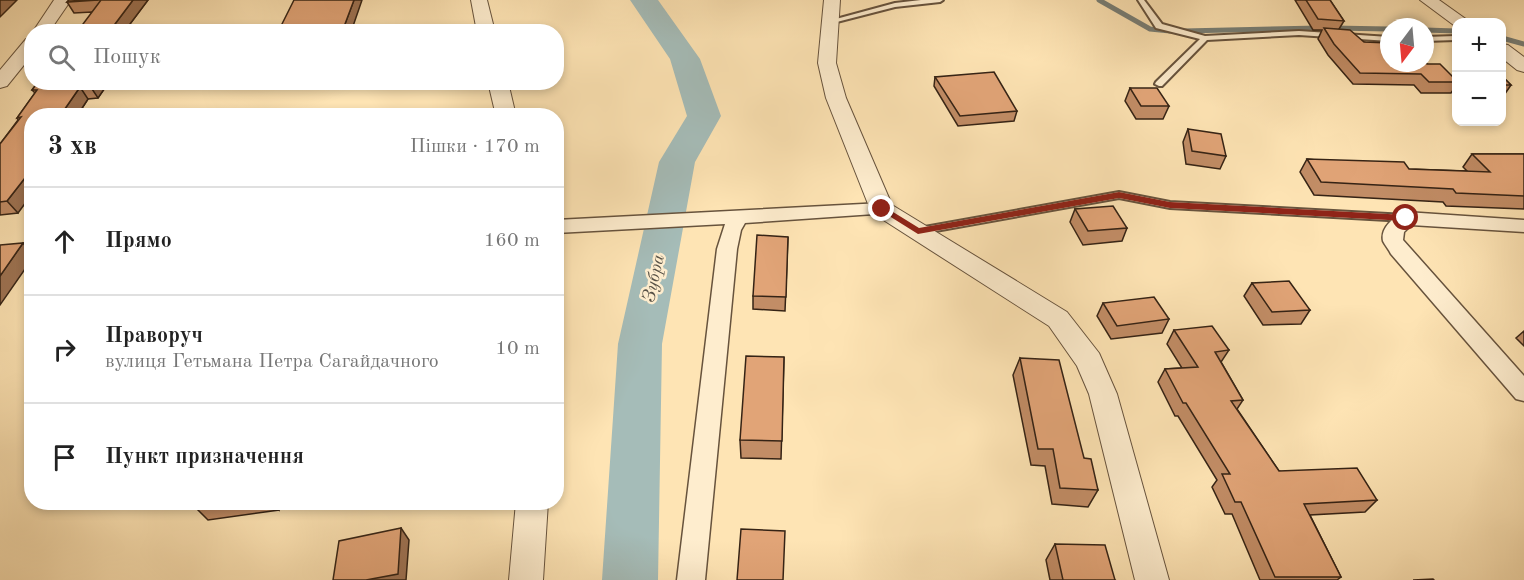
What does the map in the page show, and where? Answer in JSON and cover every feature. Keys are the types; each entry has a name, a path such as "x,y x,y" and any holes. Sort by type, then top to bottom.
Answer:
{"street":[{"path":"46,24 63,0"},
{"path":"479,0 484,24"},
{"path":"1428,0 1455,18"},
{"path":"830,11 827,63 836,98 882,209"},
{"path":"1506,52 1524,66"},
{"path":"0,82 24,53"},
{"path":"500,90 504,108"},
{"path":"564,227 882,209 1058,319 1089,361 1103,394 1152,580"},
{"path":"691,580 727,249 731,230 738,218"},
{"path":"1524,226 1406,218 1394,230 1393,240 1398,249 1524,392"},
{"path":"526,580 531,510"}],"lane":[{"path":"830,11 940,0"},
{"path":"1141,0 1159,26 1205,38 1299,33 1380,38"},
{"path":"1159,84 1205,38"},
{"path":"1434,39 1452,38"},
{"path":"918,231 1119,195 1170,205 1406,218"}],"building":[{"path":"69,0 98,0 67,2"},
{"path":"101,0 133,0 115,24 83,24"},
{"path":"294,0 354,0 345,24 282,24"},
{"path":"1306,0 1330,0 1344,21 1318,19"},
{"path":"1324,28 1350,30 1364,42 1380,43 1380,72 1434,72 1434,64 1440,64 1452,76 1452,82 1429,82 1421,74 1360,73 1334,44"},
{"path":"994,72 1017,111 960,116 935,77"},
{"path":"1130,88 1157,88 1169,106 1141,106"},
{"path":"37,90 78,90 66,108 24,108"},
{"path":"24,108 24,179 7,201 0,202 0,144 21,117 17,118"},
{"path":"1188,129 1221,134 1226,156 1192,151"},
{"path":"1472,154 1524,154 1524,196 1456,193 1453,189 1321,182 1307,159 1404,162 1409,169 1490,172"},
{"path":"1113,206 1127,228 1088,231 1075,209"},
{"path":"757,235 788,237 786,297 753,296"},
{"path":"23,243 0,276 0,245"},
{"path":"1289,281 1310,310 1272,312 1252,283"},
{"path":"1154,297 1169,319 1117,326 1103,303"},
{"path":"1212,326 1229,350 1215,352 1243,400 1231,401 1279,471 1357,468 1377,500 1304,504 1341,577 1275,577 1241,502 1235,502 1222,474 1230,474 1186,403 1183,403 1165,369 1198,367 1174,330"},
{"path":"746,356 784,357 782,441 740,440"},
{"path":"1020,358 1059,360 1084,458 1091,459 1098,490 1060,488 1053,449 1038,449"},
{"path":"401,528 398,574 366,580 333,580 339,541"},
{"path":"741,529 785,531 783,580 737,580"},
{"path":"1055,544 1105,545 1115,580 1063,580"}],"waterway":[{"name":"Зубра","path":"630,580 640,344 677,162 704,116 685,59 644,0"},
{"path":"1099,0 1150,29 1170,31"},
{"path":"1184,31 1320,28"},
{"path":"1332,28 1380,29"},
{"path":"1434,30 1452,31"},
{"path":"1506,39 1524,44"}],"route":[{"path":"882,209 918,231 1119,195 1170,205 1406,218"}]}
